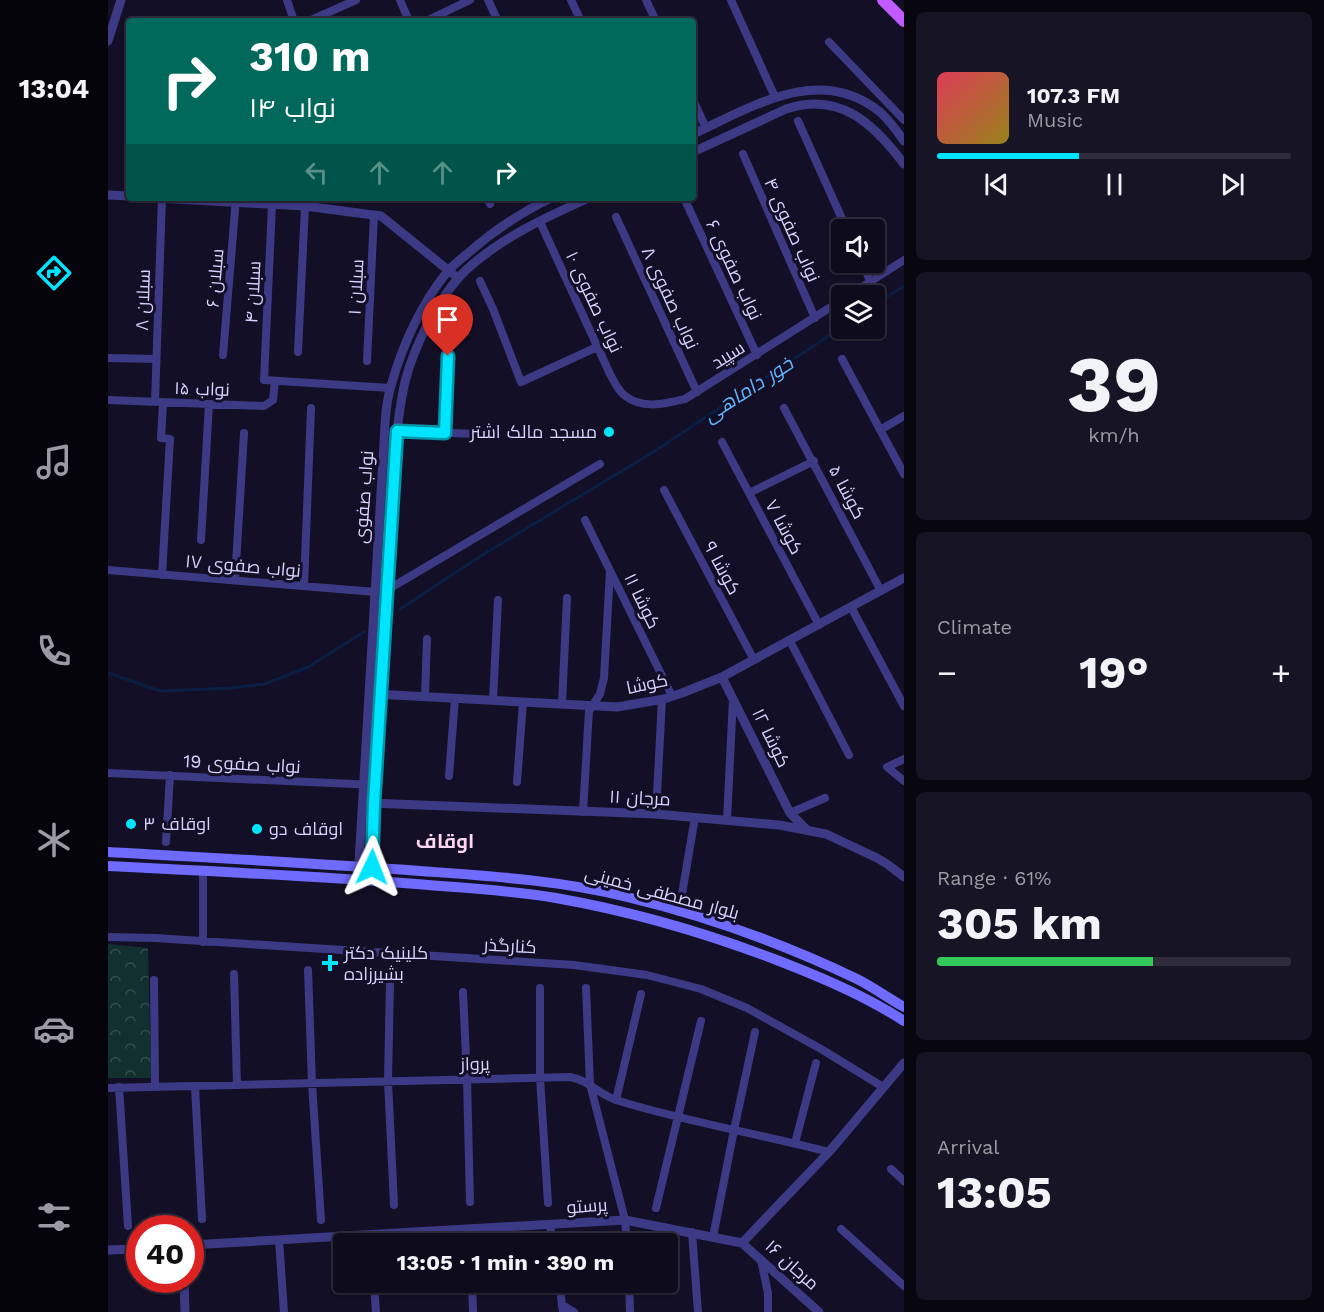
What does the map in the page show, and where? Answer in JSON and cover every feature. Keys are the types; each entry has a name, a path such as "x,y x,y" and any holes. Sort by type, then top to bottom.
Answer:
{"main road":[{"path":"883,0 904,21"},
{"name":"بلوار مصطفی خمینی","path":"108,852 359,866 557,883 627,897 716,922 774,942 859,980 904,1007"},
{"name":"بلوار مصطفی خمینی","path":"108,866 371,880 555,898 633,914 725,940 802,970 881,1006 904,1022"}],"street":[{"path":"108,41 121,0"},
{"path":"287,0 293,18"},
{"path":"316,18 356,0"},
{"path":"400,0 408,18"},
{"path":"432,18 470,0"},
{"path":"488,0 497,18"},
{"path":"572,0 580,18"},
{"path":"646,0 655,18"},
{"path":"731,0 775,97"},
{"path":"829,42 904,120"},
{"path":"696,133 775,97 802,90 816,90 831,91 853,97 871,106 881,113 904,141"},
{"path":"696,151 786,109 804,104 821,104 841,108 863,120 889,145 904,164"},
{"path":"696,106 713,143"},
{"path":"798,121 842,219"},
{"name":"نواب صفوی ۴","path":"743,154 814,318"},
{"path":"108,195 126,196"},
{"name":"سبلان ۸","path":"162,201 156,359 161,438 170,439 162,575"},
{"path":"236,201 305,206 381,216 459,279"},
{"name":"سبلان ۶","path":"223,355 236,201"},
{"name":"نواب صفوی","path":"358,880 384,443 390,388 408,338 425,306 448,271 501,226 545,201"},
{"name":"نواب صفوی","path":"371,880 395,445 405,381 414,351 448,292 466,271 494,249 524,230 580,201"},
{"name":"نواب صفوی ۶","path":"685,201 757,355"},
{"name":"سبلان ۴","path":"272,205 264,380 275,381"},
{"path":"298,352 305,206"},
{"name":"سبلان ۱","path":"367,361 374,215"},
{"name":"نواب صفوی ۸","path":"616,217 697,392"},
{"name":"نواب صفوی ۱۰","path":"540,222 610,374 623,394"},
{"path":"864,285 904,260"},
{"path":"867,273 870,281"},
{"path":"480,281 521,382 597,346"},
{"name":"سپید","path":"623,394 638,403 661,405 685,399 831,307"},
{"path":"445,433 448,356"},
{"path":"108,357 156,359"},
{"path":"842,359 904,474"},
{"path":"275,381 390,388"},
{"name":"نواب ۱۵","path":"108,400 264,406 273,400 275,381"},
{"path":"201,540 209,404"},
{"path":"304,586 311,408"},
{"name":"کوشا ۵","path":"784,408 881,591"},
{"path":"880,430 904,416"},
{"path":"397,431 477,434"},
{"path":"235,580 244,433"},
{"path":"384,443 390,439 395,445"},
{"name":"کوشا ۷","path":"722,442 819,625"},
{"path":"749,494 813,461"},
{"path":"387,590 600,464"},
{"name":"کوشا ۹","path":"664,490 754,660"},
{"name":"کوشا ۱۱","path":"585,520 672,696"},
{"name":"نواب صفوی ۱۷","path":"108,570 375,592"},
{"path":"583,812 590,711 600,694 604,678 610,571"},
{"name":"کوشا","path":"369,694 617,706 662,699 722,677 904,578"},
{"path":"562,704 567,598"},
{"path":"493,700 498,600"},
{"path":"851,607 904,706"},
{"path":"424,696 427,639"},
{"path":"790,641 849,755"},
{"name":"کوشا ۱۲","path":"722,677 790,813 807,830"},
{"path":"449,776 455,698"},
{"path":"727,820 733,698"},
{"path":"656,814 662,699"},
{"path":"517,782 523,702"},
{"path":"904,759 887,767 904,781"},
{"name":"نواب صفوی 19","path":"108,773 375,784"},
{"path":"166,843 170,775"},
{"path":"790,813 825,798"},
{"name":"مرجان ۱۱","path":"362,803 656,814 779,825 826,834 887,864 904,878"},
{"path":"680,912 695,817"},
{"path":"203,942 204,871"},
{"name":"کنارگذر","path":"108,938 155,938 574,964 647,975 701,989 747,1008 883,1087"},
{"path":"308,970 312,1083 321,1220"},
{"path":"234,974 237,1085"},
{"path":"154,980 155,1087"},
{"path":"390,982 388,1081 394,1205"},
{"path":"540,988 540,1078 548,1203"},
{"path":"586,988 590,1084 626,1220 627,1233"},
{"path":"463,992 470,1202"},
{"path":"616,1100 641,994"},
{"path":"656,1208 701,1021"},
{"path":"713,1237 755,1032"},
{"path":"795,1143 816,1063"},
{"path":"742,1243 829,1152 904,1063"},
{"name":"پرواز","path":"108,1088 570,1077 583,1080 604,1096 677,1118 829,1152"},
{"path":"195,1086 202,1215"},
{"path":"119,1087 127,1215"},
{"path":"891,1169 904,1181"},
{"name":"پرستو","path":"431,1233 626,1220 742,1243"},
{"path":"550,1225 551,1233"},
{"path":"841,1229 904,1286"},
{"path":"692,1233 698,1312"},
{"name":"پرستو","path":"204,1244 333,1239"},
{"path":"279,1240 284,1312"},
{"name":"مرجان ۱۶","path":"742,1243 819,1312"},
{"path":"108,1250 126,1249"},
{"path":"761,1258 768,1293 768,1312"},
{"path":"184,1293 185,1312"},
{"path":"375,1293 376,1312"},
{"path":"472,1293 473,1312"},
{"path":"561,1293 563,1308 574,1312"},
{"path":"629,1293 630,1312"}],"green space":[{"path":"108,944 148,948 151,1078 108,1078"}],"waterway":[{"name":"خور داماهی","path":"885,298 904,286"},
{"path":"400,609 484,554 655,451 831,334"},
{"path":"108,673 160,691 265,684 308,667 364,632"}],"place":[{"name":"مسجد مالک اشتر","path":"609,432"},
{"name":"اوقاف ۳","path":"131,824"},
{"name":"اوقاف دو","path":"257,829"},
{"name":"کلینیک دکتر بشیرزاده","path":"330,963"}],"district":[{"name":"اوقاف","path":"445,841"}],"route":[{"path":"372,867 397,431 445,433 448,356"}]}
